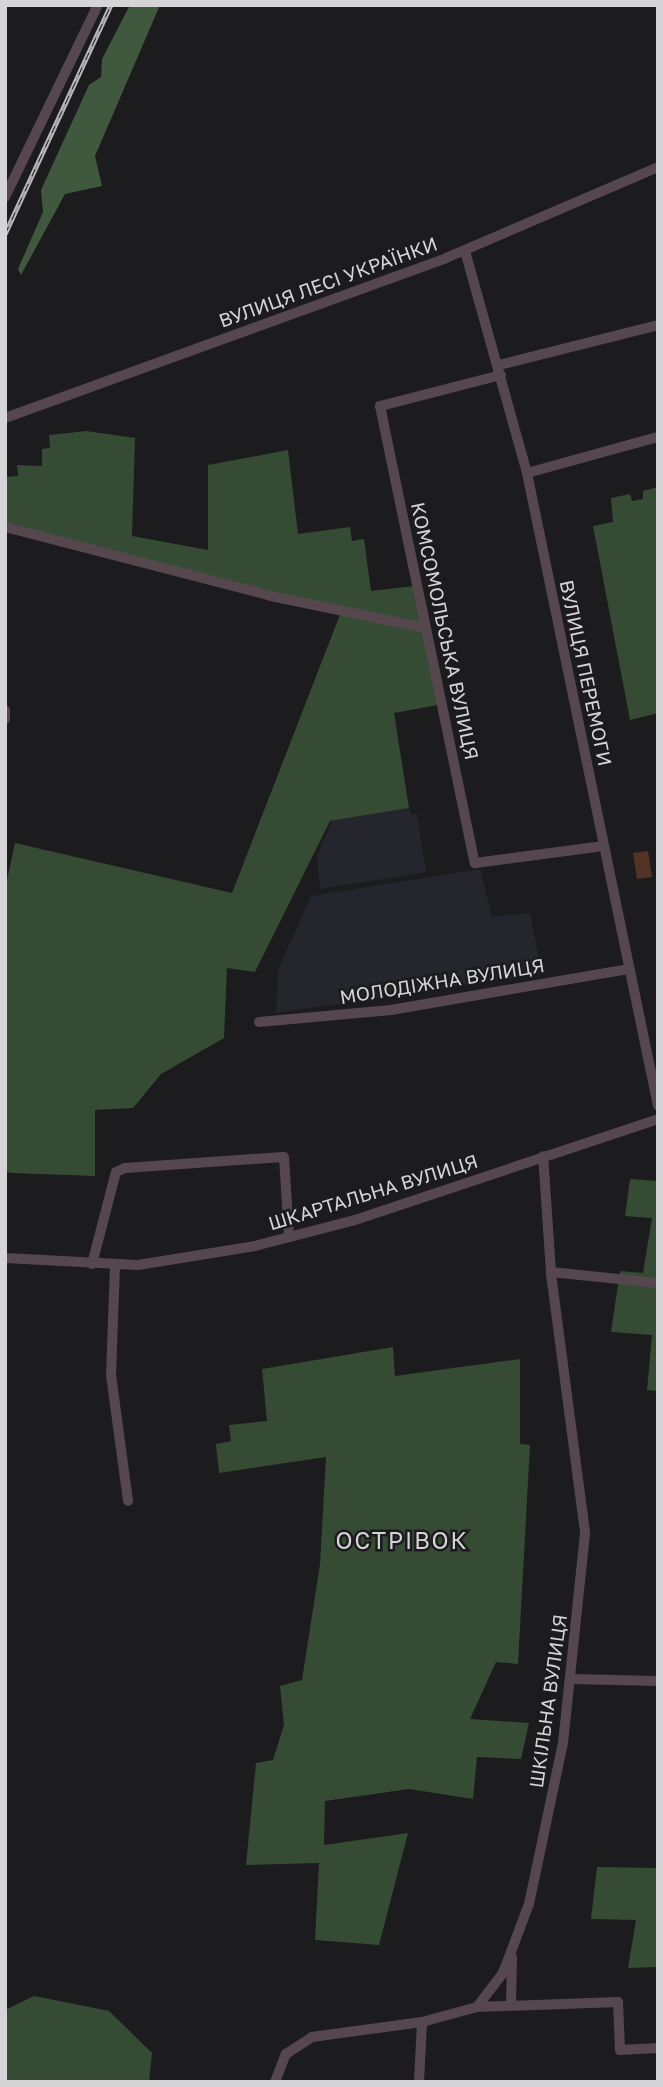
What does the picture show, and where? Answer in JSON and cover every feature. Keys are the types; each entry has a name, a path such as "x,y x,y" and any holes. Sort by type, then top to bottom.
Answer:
{"street":[{"path":"5,197 98,5"},
{"name":"ВУЛИЦЯ ЛЕСІ УКРАЇНКИ","path":"5,418 465,251 658,167"},
{"name":"ВУЛИЦЯ ПЕРЕМОГИ","path":"465,251 527,473 658,1105"},
{"path":"500,370 658,325"},
{"name":"КОМСОМОЛЬСЬКА ВУЛИЦЯ","path":"500,370 380,406 475,863 604,846"},
{"path":"527,473 658,437"},
{"path":"5,527 283,598 426,628"},
{"path":"5,710 5,719"},
{"name":"МОЛОДІЖНА ВУЛИЦЯ","path":"259,1022 391,1010 629,969"},
{"name":"ШКАРТАЛЬНА ВУЛИЦЯ","path":"5,1258 115,1266 216,1254 289,1237 658,1119"},
{"name":"ШКІЛЬНА ВУЛИЦЯ","path":"477,2007 512,1954 544,1848 572,1679 585,1532 551,1272 543,1156"},
{"path":"92,1264 116,1172 125,1168 284,1157 289,1237"},
{"path":"115,1266 111,1375 128,1501"},
{"path":"551,1272 658,1283"},
{"path":"572,1679 658,1681"},
{"path":"511,2004 512,1954"},
{"path":"275,2082 286,2054 313,2036 422,2022 477,2007 511,2004 618,2002 620,2050 658,2049"},
{"path":"419,2082 422,2022"}],"shaded area":[{"path":"409,808 411,815 417,814 426,872 320,889 317,856 332,821"},
{"path":"480,869 492,917 530,913 542,974 276,1013 278,970 311,896"}],"green space":[{"path":"130,5 160,5 95,156 102,186 65,194 21,275 18,269 43,212 41,190 89,85 101,77 102,59"},
{"path":"86,431 135,438 132,536 208,550 208,465 288,450 298,534 350,527 352,541 364,539 371,591 414,586 438,705 394,713 409,808 330,821 255,972 227,968 224,1038 161,1074 133,1108 95,1110 95,1176 12,1173 5,1172 5,889 15,843 232,893 341,612 5,527 5,477 18,476 17,465 42,466 42,449 50,448 49,435"},
{"path":"658,487 658,713 630,720 593,526 613,522 611,498 630,494 632,501 643,499 643,491"},
{"path":"630,1179 658,1181 658,1391 647,1390 652,1335 611,1332 620,1271 643,1273 652,1218 625,1216"},
{"path":"393,1347 395,1376 520,1359 520,1444 530,1445 518,1664 496,1662 470,1719 529,1723 521,1759 477,1757 473,1799 409,1789 325,1801 324,1845 408,1833 379,1945 315,1940 319,1863 246,1865 256,1763 273,1760 284,1725 280,1686 302,1680 320,1564 326,1457 219,1473 216,1444 231,1441 229,1425 267,1421 262,1369"},
{"path":"597,1867 658,1868 658,1967 628,1968 636,1920 591,1919"},
{"path":"34,1996 109,2011 152,2053 149,2082 5,2082 5,2010"}],"building":[{"path":"648,851 652,877 637,879 633,853"}],"railway":[{"path":"5,234 111,5"}],"district":[{"name":"ОСТРІВОК","path":"402,1540"}]}
